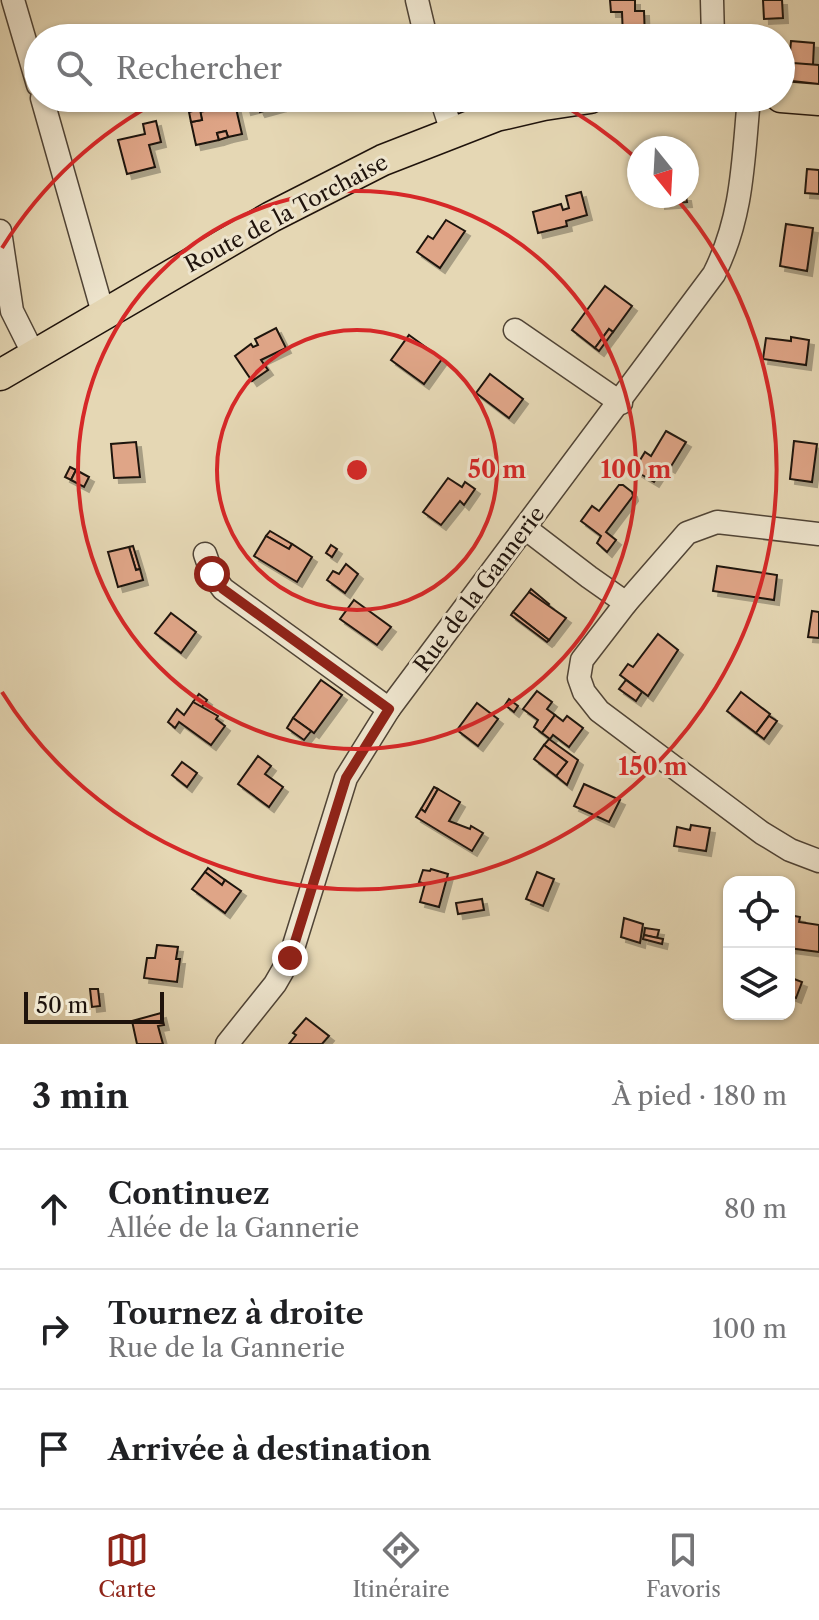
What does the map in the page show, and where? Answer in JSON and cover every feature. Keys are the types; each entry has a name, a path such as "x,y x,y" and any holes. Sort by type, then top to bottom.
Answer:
{"main road":[{"path":"795,98 819,100"},
{"name":"Route de la Torchaise","path":"0,375 328,186 452,132 513,112"}],"street":[{"path":"13,0 24,37"},
{"path":"417,0 423,24"},
{"path":"712,0 713,24"},
{"path":"46,112 103,313"},
{"path":"446,112 452,132"},
{"name":"Rue de la Gannerie","path":"227,1044 275,984 290,958 346,778 389,709 621,403 714,274 734,227 745,165 748,112"},
{"path":"0,231 12,311 34,355"},
{"path":"515,330 621,403"},
{"path":"819,534 717,522 687,533 626,603 582,660 579,678 584,692 599,711 762,833 790,850 819,861"},
{"path":"525,528 626,603"},
{"path":"205,554 212,574 223,589 389,709"}],"building":[{"path":"610,0 635,0 635,11 644,11 644,24 622,24 622,12 611,12"},
{"path":"763,0 782,0 783,18 764,19"},
{"path":"795,41 814,43 813,65 795,64"},
{"path":"795,63 819,65 819,84 795,81"},
{"path":"189,112 201,112 202,120 191,122"},
{"path":"200,112 237,112 242,134 228,137 226,131 217,133 219,140 196,145 191,122 202,120"},
{"path":"156,121 161,142 149,145 155,167 127,174 118,140 145,134 143,124"},
{"path":"226,131 228,137 219,140 217,133"},
{"path":"807,169 819,170 819,194 805,193"},
{"path":"581,192 587,215 566,221 567,226 538,233 533,212 561,204 563,210 569,208 566,196"},
{"path":"446,220 465,231 440,268 417,252 428,236 433,239"},
{"path":"786,224 813,228 807,271 780,266"},
{"path":"605,286 632,306 613,332 609,329 595,348 572,330"},
{"path":"276,328 286,348 261,360 268,370 252,381 235,356 251,344 253,347 258,345 255,339"},
{"path":"609,329 613,332 599,351 595,348"},
{"path":"409,335 442,359 424,384 391,360"},
{"path":"791,337 809,340 806,365 763,359 766,338 791,341"},
{"path":"490,374 523,399 509,418 476,393"},
{"path":"666,431 686,442 670,468 665,465 654,482 634,470 645,452 651,456"},
{"path":"794,441 817,444 812,482 790,479"},
{"path":"136,442 140,477 114,478 111,444"},
{"path":"70,467 76,470 71,480 65,477"},
{"path":"76,470 89,477 84,487 71,480"},
{"path":"448,478 462,487 465,482 475,489 464,505 460,501 441,525 423,512"},
{"path":"619,485 632,492 633,496 606,532 616,540 607,552 597,543 601,536 581,521 592,506 599,511"},
{"path":"270,531 292,544 289,549 266,536"},
{"path":"266,536 289,549 292,544 312,557 297,582 254,556"},
{"path":"331,545 337,549 332,557 326,553"},
{"path":"133,546 140,569 136,570 129,547"},
{"path":"129,547 136,570 140,569 143,580 118,587 108,552"},
{"path":"346,564 358,574 345,593 327,580 333,571 339,574"},
{"path":"717,566 777,575 774,600 713,591"},
{"path":"531,589 549,604 547,606 529,592"},
{"path":"529,592 566,618 549,640 513,612"},
{"path":"354,600 391,627 377,645 340,619"},
{"path":"812,611 819,612 819,638 808,637"},
{"path":"513,612 549,640 547,642 511,615"},
{"path":"171,613 196,632 181,653 155,633"},
{"path":"658,634 678,650 648,696 620,675 628,664 633,667"},
{"path":"321,680 342,695 314,733 293,718"},
{"path":"626,680 642,692 636,701 619,689"},
{"path":"537,691 552,702 547,709 555,715 542,733 534,727 538,720 523,709"},
{"path":"741,692 770,714 756,733 727,711"},
{"path":"199,694 207,700 201,708 193,702"},
{"path":"509,699 518,706 514,712 505,705"},
{"path":"193,702 218,716 216,719 225,726 211,745 179,722 175,728 168,722 177,709 184,715"},
{"path":"477,703 498,719 478,746 457,730"},
{"path":"555,715 563,721 567,716 583,728 569,747 553,735 550,739 542,733"},
{"path":"769,716 777,721 764,739 756,733"},
{"path":"293,718 311,731 304,740 287,728"},
{"path":"549,739 578,760 567,785 556,776 567,762 544,745"},
{"path":"544,745 567,762 556,776 534,759"},
{"path":"258,756 271,766 265,774 283,787 269,807 238,784"},
{"path":"182,762 197,773 187,787 172,775"},
{"path":"584,784 620,800 609,822 574,806"},
{"path":"434,787 438,789 425,812 421,809"},
{"path":"438,789 460,802 449,821 470,829 471,826 483,833 472,851 416,817 421,809 425,812"},
{"path":"691,825 710,828 706,851 674,846 677,827 690,830"},
{"path":"208,868 225,880 222,885 205,872"},
{"path":"423,870 448,874 439,907 420,902 425,884 419,882"},
{"path":"205,872 222,885 225,880 241,891 225,913 192,889"},
{"path":"537,872 554,879 543,906 526,899"},
{"path":"482,899 484,910 458,914 456,903"},
{"path":"795,916 800,917 799,922 819,925 819,952 795,949"},
{"path":"624,918 643,924 640,943 621,937"},
{"path":"645,928 659,930 657,938 644,935"},
{"path":"644,935 663,939 662,944 643,939"},
{"path":"157,945 178,947 177,982 144,978 147,958 155,958"},
{"path":"795,979 802,982 795,998"},
{"path":"90,989 98,989 100,1006 92,1007"},
{"path":"161,1013 164,1025 158,1026 163,1044 137,1044 132,1021"},
{"path":"306,1018 329,1036 322,1044 289,1044 296,1035 293,1033"}],"route":[{"path":"212,574 223,589 389,709 346,778 290,958"}]}
